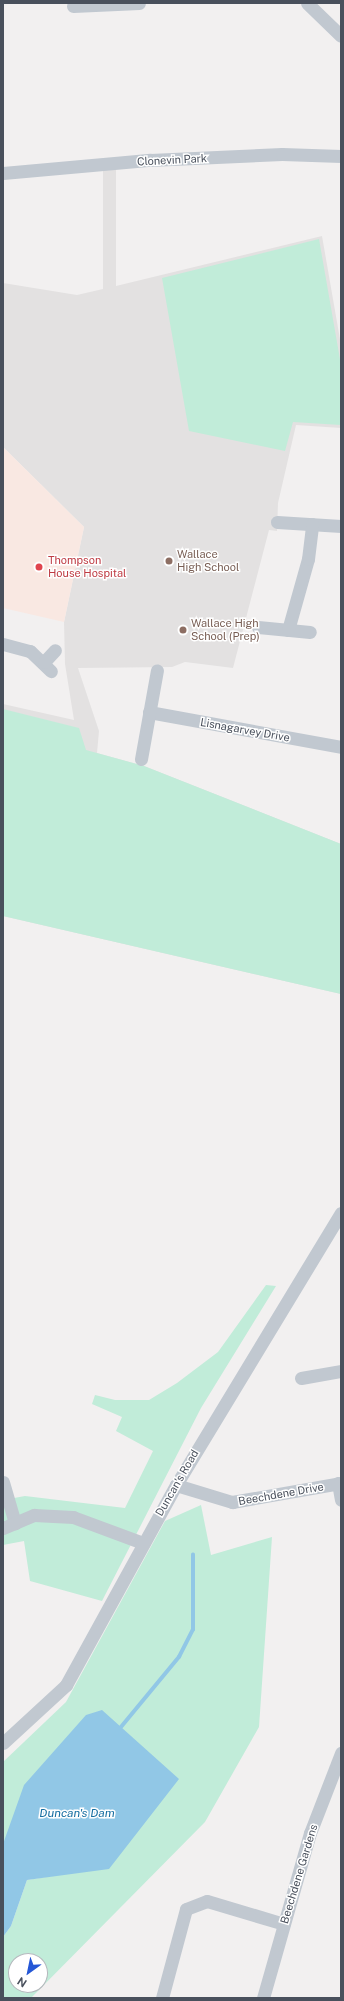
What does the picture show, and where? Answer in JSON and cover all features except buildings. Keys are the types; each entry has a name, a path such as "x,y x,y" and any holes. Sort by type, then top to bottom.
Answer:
{"street":[{"path":"73,6 139,3"},
{"path":"307,3 341,36"},
{"name":"Clonevin Park","path":"3,173 150,160 282,154 341,156"},
{"path":"277,522 341,526"},
{"path":"288,630 308,559 312,524"},
{"path":"258,627 310,632"},
{"path":"3,644 30,651 47,667 55,650"},
{"path":"141,759 157,670"},
{"name":"Lisnagarvey Drive","path":"149,712 341,747"},
{"name":"Duncan's Road","path":"3,1743 66,1685 176,1485 341,1213"},
{"path":"301,1378 341,1371"},
{"path":"3,1482 9,1525 34,1515 73,1516 143,1543"},
{"path":"340,1483 341,1500"},
{"name":"Beechdene Drive","path":"176,1485 232,1502 340,1483"},
{"name":"Beechdene Gardens","path":"263,1998 310,1833 341,1753"},
{"path":"162,1998 186,1909 207,1901 284,1924"}],"shaded area":[{"name":"Wallace High School","path":"116,168 116,286 322,236 341,345 341,428 296,425 278,503 277,531 269,530 233,668 185,662 172,667 78,668 99,731 97,753 144,766 341,844 341,994 3,916 3,704 74,720 65,664 64,622 84,527 3,447 3,283 77,295 103,289 103,169"},
{"name":"Thompson House Hospital","path":"3,447 84,527 64,622 3,608"}],"green space":[{"path":"319,239 341,365 341,425 293,422 285,451 189,431 162,278"},
{"path":"3,709 79,728 86,750 144,766 341,844 341,994 3,916"},
{"path":"266,1285 276,1286 201,1408 102,1601 30,1581 24,1541 3,1545 3,1500 25,1496 125,1508 153,1451 116,1431 122,1417 92,1404 95,1395 115,1400 149,1400 177,1383 218,1352"},
{"path":"201,1505 211,1555 272,1537 259,1727 205,1822 48,1981 48,1953 8,1953 8,1993 36,1993 31,1998 3,1998 3,1937 11,1926 27,1880 58,1875 3,1844 3,1762 66,1702 165,1521"}],"water":[{"name":"Duncan's Dam","path":"102,1710 179,1779 109,1869 27,1880 11,1926 3,1937 3,1844 24,1785 86,1715"}],"waterway":[{"path":"121,1727 179,1657 193,1630 193,1555"}],"place":[{"name":"Wallace High School","path":"169,561"},
{"name":"Thompson House Hospital","path":"39,567"},
{"name":"Wallace High School (Prep)","path":"183,630"}]}
